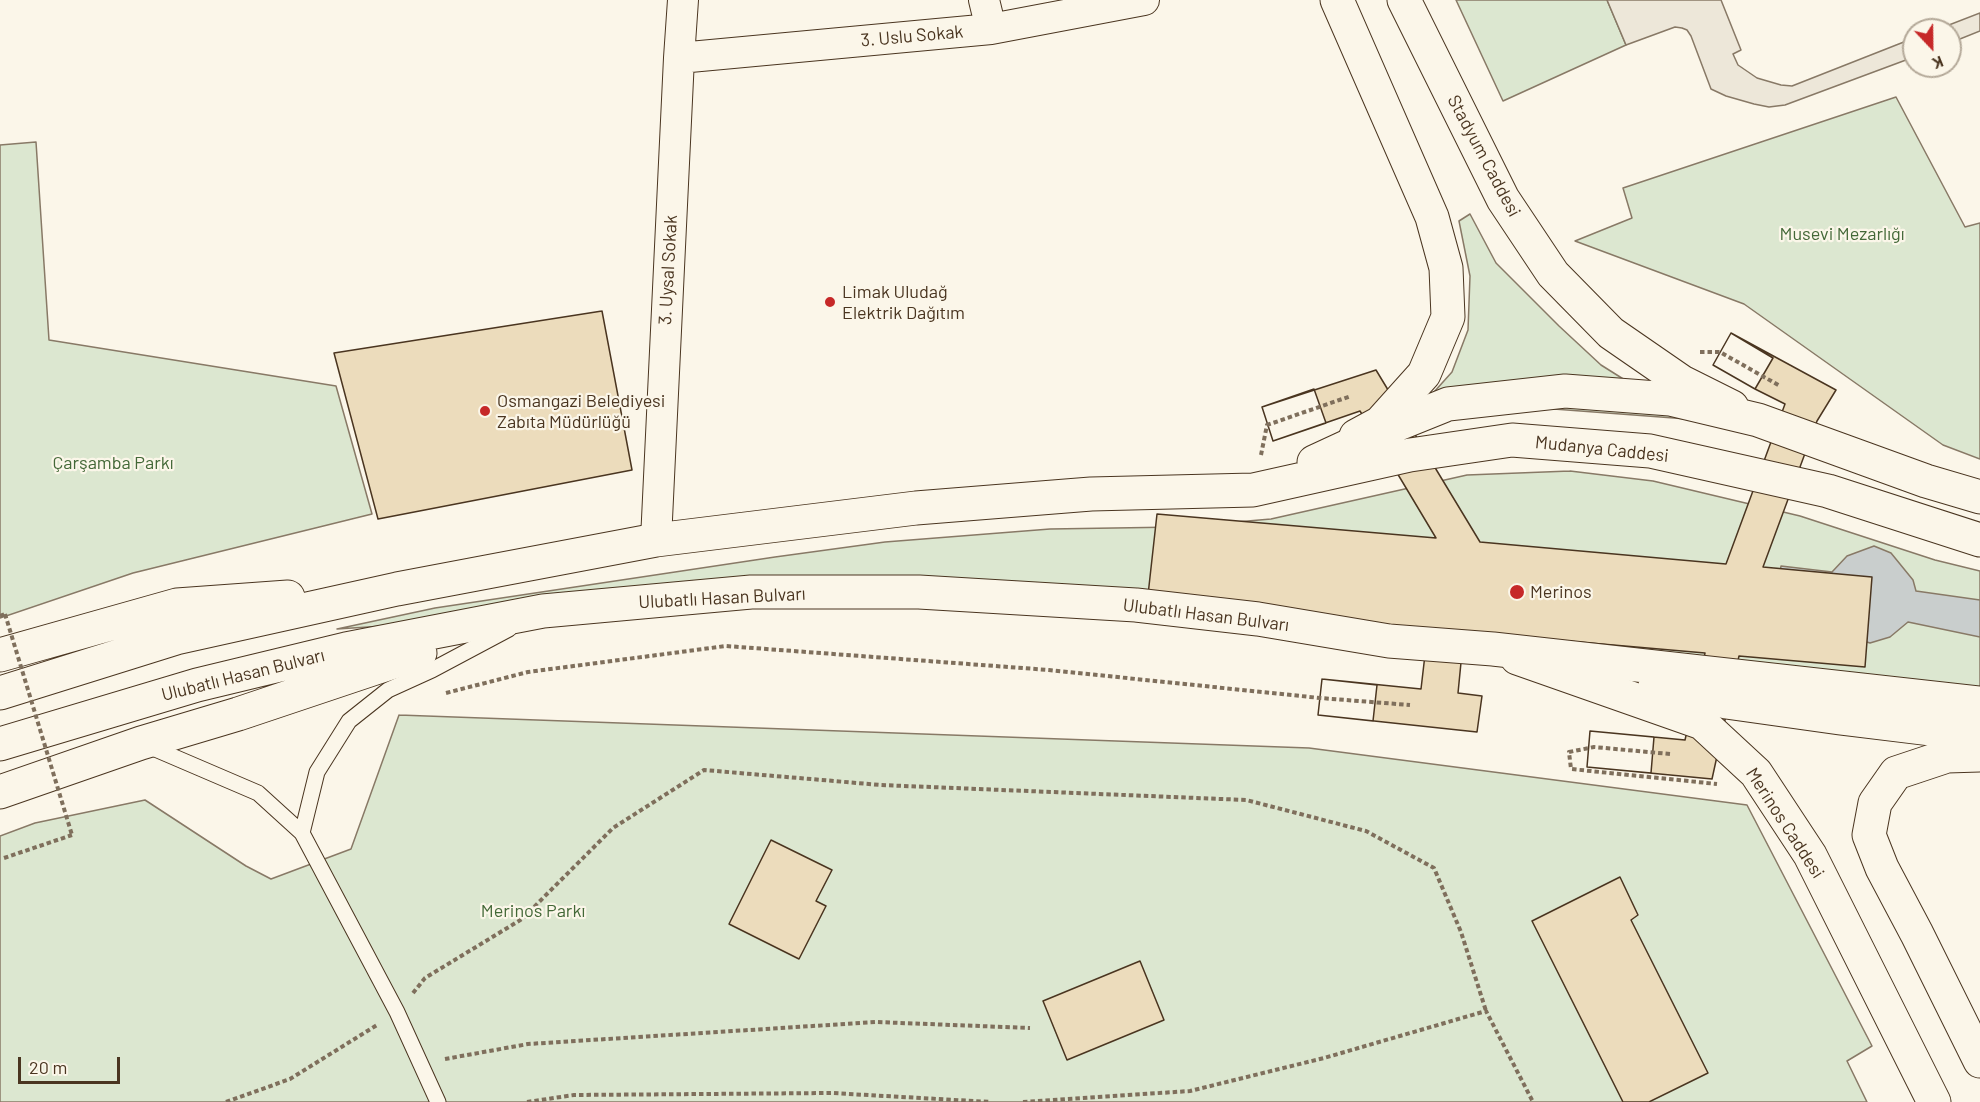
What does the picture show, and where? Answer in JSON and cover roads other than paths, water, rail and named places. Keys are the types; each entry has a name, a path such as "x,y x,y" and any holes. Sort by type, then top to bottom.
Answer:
{"main road":[{"path":"1254,490 1380,423 1424,374 1448,317 1446,268 1432,218 1336,0"},
{"name":"Stadyum Caddesi","path":"1404,0 1503,199 1553,274 1611,333 1682,382 1758,420"},
{"path":"0,693 176,639 397,589 656,540 927,507 1091,494 1254,490 1448,404 1565,391 1670,399 1758,420 1926,481 1980,497"},
{"name":"Mudanya Caddesi","path":"1254,490 1410,455 1512,440 1661,454 1828,491 1980,540"},
{"path":"0,655 177,605 397,589"},
{"name":"Ulubatlı Hasan Bulvarı","path":"0,744 208,683 346,650 543,611 751,592 919,592 1136,605 1258,619 1389,641 1493,649"},
{"path":"0,792 141,743 238,714 543,611"},
{"path":"1493,649 1980,704"},
{"path":"1493,649 1726,702 1980,735"},
{"name":"Merinos Caddesi","path":"1493,649 1702,723 1756,773 1810,855 1934,1102"},
{"path":"1980,754 1947,756 1896,772 1875,803 1869,835 1882,868 1980,1061"}],"street":[{"name":"3. Uysal Sokak","path":"656,540 683,0"},
{"path":"984,0 990,29"},
{"name":"3. Uslu Sokak","path":"679,58 990,29 1144,0"}],"lane":[{"path":"302,833 317,772 348,721 388,690 432,670 543,611"},
{"path":"141,743 258,793 302,833 397,1012 438,1102"}],"place":[{"name":"Limak Uludağ Elektrik Dağıtım","path":"830,302"},
{"name":"Osmangazi Belediyesi Zabıta Müdürlüğü","path":"485,411"},
{"name":"Merinos","path":"1517,592"}],"park label":[{"name":"Musevi Mezarlığı","path":"1842,234"},
{"name":"Çarşamba Parkı","path":"113,463"},
{"name":"Merinos Parkı","path":"533,911"}]}
